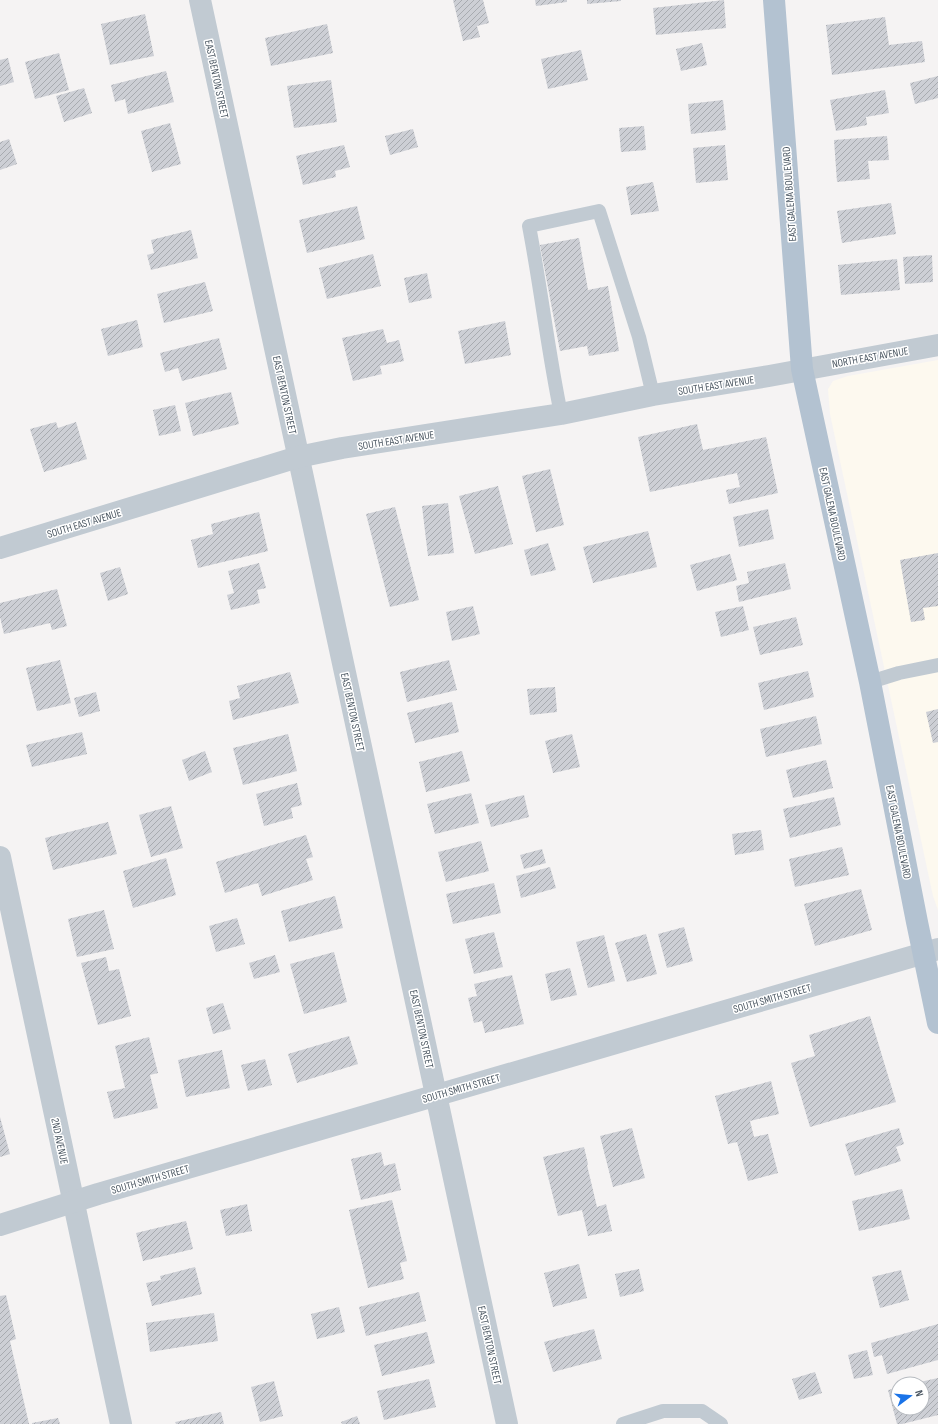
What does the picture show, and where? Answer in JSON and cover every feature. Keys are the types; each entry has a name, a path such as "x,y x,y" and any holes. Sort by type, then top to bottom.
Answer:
{"main road":[{"name":"EAST GALENA BOULEVARD","path":"774,0 802,369 870,682 931,952 938,1023"}],"street":[{"name":"EAST BENTON STREET","path":"200,0 507,1424"},
{"name":"NORTH EAST AVENUE","path":"802,369 938,345"},
{"name":"SOUTH EAST AVENUE","path":"0,548 298,457 342,448 561,414 653,395 769,376 802,369"},
{"name":"2ND AVENUE","path":"0,857 120,1424"},
{"name":"SOUTH SMITH STREET","path":"0,1225 436,1095 931,952"}],"lane":[{"path":"561,414 553,376 539,275 529,226 599,211 639,337 653,395"},
{"path":"870,682 899,673 938,665"},
{"path":"623,1424 663,1412 694,1411 702,1411 722,1424"}],"shaded area":[{"path":"938,360 938,910 933,896 830,414 828,389 833,381 848,376"}],"building":[{"path":"453,0 483,0 489,23 477,26 480,37 463,41"},
{"path":"535,0 567,0 567,2 536,6"},
{"path":"587,0 621,0 621,1 587,4"},
{"path":"724,0 726,28 656,35 653,8"},
{"path":"145,14 154,56 110,65 101,24"},
{"path":"885,17 889,45 922,41 925,62 832,75 826,25"},
{"path":"327,24 333,53 271,66 265,38"},
{"path":"702,43 707,65 681,71 676,49"},
{"path":"581,50 588,80 548,89 541,59"},
{"path":"59,53 69,90 35,99 25,62"},
{"path":"8,58 14,82 0,86 0,60"},
{"path":"166,71 174,102 128,114 125,99 115,102 111,85"},
{"path":"938,76 938,98 915,104 910,83"},
{"path":"331,80 337,122 294,128 287,86"},
{"path":"84,88 92,113 64,122 56,96"},
{"path":"885,90 889,113 866,117 867,125 836,131 830,100"},
{"path":"723,100 726,130 691,134 688,104"},
{"path":"170,123 181,164 152,172 141,131"},
{"path":"644,126 646,150 621,152 619,128"},
{"path":"413,129 418,147 390,155 385,136"},
{"path":"887,136 889,160 868,161 870,179 837,182 834,140"},
{"path":"9,139 17,164 0,170 0,142"},
{"path":"344,145 350,167 335,171 336,177 303,185 296,156"},
{"path":"725,145 728,180 696,183 693,148"},
{"path":"653,182 659,211 631,215 626,187"},
{"path":"891,203 896,234 842,243 837,211"},
{"path":"357,206 365,239 307,253 299,220"},
{"path":"191,230 198,258 151,270 147,255 154,253 151,240"},
{"path":"579,238 588,290 608,286 619,351 589,356 587,346 560,351 540,245"},
{"path":"373,254 381,286 327,299 319,268"},
{"path":"932,255 933,282 905,284 903,257"},
{"path":"897,259 900,290 841,295 838,265"},
{"path":"427,273 432,298 409,303 404,278"},
{"path":"205,282 213,311 164,323 157,294"},
{"path":"137,320 143,347 108,356 101,329"},
{"path":"505,321 511,355 465,364 458,331"},
{"path":"383,329 387,343 399,340 404,361 380,366 382,374 353,381 342,338"},
{"path":"219,338 227,369 182,381 178,368 165,372 160,353"},
{"path":"231,392 239,424 193,436 185,403"},
{"path":"175,405 181,431 159,436 153,410"},
{"path":"56,422 58,428 76,422 87,459 44,472 30,429"},
{"path":"697,424 703,450 766,437 778,493 729,504 726,490 740,487 737,473 650,492 638,437"},
{"path":"550,469 564,525 536,532 522,476"},
{"path":"498,486 513,544 475,554 459,496"},
{"path":"448,503 454,553 428,556 422,506"},
{"path":"395,507 419,600 390,607 366,514"},
{"path":"768,509 774,539 739,547 733,517"},
{"path":"259,512 268,551 198,568 191,540 213,534 211,524"},
{"path":"648,531 657,567 593,583 583,547"},
{"path":"548,543 556,570 531,576 524,550"},
{"path":"938,553 938,606 923,608 925,620 911,622 900,560"},
{"path":"730,554 737,580 697,591 690,565"},
{"path":"259,563 266,588 257,590 260,603 231,610 227,595 234,593 228,571"},
{"path":"785,563 791,589 739,602 736,586 749,583 747,572"},
{"path":"120,567 128,594 108,601 100,573"},
{"path":"57,589 67,626 52,630 50,623 4,634 0,617 0,603"},
{"path":"473,606 480,634 452,641 446,612"},
{"path":"743,606 749,630 721,637 715,612"},
{"path":"796,617 803,645 760,655 753,627"},
{"path":"60,660 71,703 37,711 26,668"},
{"path":"449,660 457,690 407,702 400,672"},
{"path":"808,671 814,697 764,710 758,683"},
{"path":"290,672 299,703 233,720 229,701 240,698 237,686"},
{"path":"555,687 557,712 530,715 527,689"},
{"path":"96,692 100,711 79,717 74,698"},
{"path":"452,702 459,732 415,743 407,713"},
{"path":"938,709 938,742 933,743 926,712"},
{"path":"816,716 822,744 766,757 760,729"},
{"path":"82,732 87,754 32,767 26,745"},
{"path":"288,734 297,771 243,785 233,748"},
{"path":"572,734 580,767 553,773 545,741"},
{"path":"205,751 212,772 189,781 182,760"},
{"path":"462,751 470,781 426,792 419,762"},
{"path":"826,760 833,788 793,798 786,770"},
{"path":"297,783 302,805 291,808 293,818 264,826 256,794"},
{"path":"471,793 479,823 435,834 427,804"},
{"path":"524,795 529,817 491,827 485,805"},
{"path":"834,797 841,825 790,838 783,809"},
{"path":"171,806 183,848 151,857 139,815"},
{"path":"108,822 117,854 53,870 45,838"},
{"path":"761,830 764,850 735,855 732,834"},
{"path":"306,835 313,857 306,859 313,880 262,896 258,883 225,893 216,862"},
{"path":"481,841 489,871 446,882 438,852"},
{"path":"842,847 849,875 795,887 789,859"},
{"path":"542,849 546,863 524,869 520,855"},
{"path":"166,858 176,895 133,908 123,871"},
{"path":"550,867 556,888 521,898 516,876"},
{"path":"494,883 501,913 453,924 446,894"},
{"path":"861,889 872,930 815,946 804,904"},
{"path":"335,896 343,928 289,942 281,911"},
{"path":"104,910 114,949 77,957 68,919"},
{"path":"237,918 245,944 216,952 209,926"},
{"path":"684,927 693,961 667,968 658,934"},
{"path":"494,932 503,967 474,974 465,939"},
{"path":"646,934 657,974 627,982 615,943"},
{"path":"604,935 615,981 588,988 576,942"},
{"path":"334,952 347,1002 304,1014 290,964"},
{"path":"275,955 280,972 254,979 249,963"},
{"path":"106,957 109,971 119,969 131,1016 98,1025 81,963"},
{"path":"570,968 577,995 551,1001 545,974"},
{"path":"512,975 524,1024 485,1033 482,1021 474,1023 468,998 477,996 474,984"},
{"path":"223,1003 231,1029 213,1034 206,1008"},
{"path":"870,1016 896,1102 810,1127 791,1063 815,1056 809,1035"},
{"path":"349,1036 358,1064 297,1083 288,1054"},
{"path":"149,1037 158,1073 150,1075 158,1108 114,1119 107,1092 125,1088 115,1046"},
{"path":"222,1050 230,1088 186,1097 178,1060"},
{"path":"265,1059 272,1085 248,1091 241,1065"},
{"path":"771,1081 779,1114 750,1121 754,1137 768,1134 778,1173 748,1181 737,1142 728,1144 715,1096"},
{"path":"0,1117 10,1154 0,1157"},
{"path":"632,1128 645,1178 613,1187 600,1136"},
{"path":"899,1128 904,1144 896,1147 901,1161 855,1176 845,1144"},
{"path":"584,1147 597,1207 606,1204 612,1231 588,1236 582,1210 558,1216 543,1157"},
{"path":"381,1152 384,1166 395,1163 401,1190 361,1200 351,1159"},
{"path":"902,1189 910,1219 859,1231 852,1201"},
{"path":"392,1200 407,1261 400,1263 404,1279 368,1288 349,1210"},
{"path":"247,1204 252,1231 226,1236 220,1210"},
{"path":"186,1221 193,1249 143,1261 136,1233"},
{"path":"579,1264 587,1298 553,1307 544,1273"},
{"path":"195,1267 202,1294 152,1306 146,1283 161,1280 160,1276"},
{"path":"639,1269 644,1291 620,1297 615,1274"},
{"path":"901,1270 909,1300 880,1308 872,1277"},
{"path":"419,1292 426,1321 366,1336 359,1307"},
{"path":"6,1295 16,1339 10,1341 29,1424 0,1424 0,1296"},
{"path":"339,1307 345,1332 317,1339 311,1314"},
{"path":"214,1313 218,1341 150,1352 146,1323"},
{"path":"938,1324 938,1360 887,1374 882,1355 874,1357 871,1343"},
{"path":"594,1329 602,1359 553,1372 544,1342"},
{"path":"427,1332 435,1363 382,1376 374,1345"},
{"path":"867,1350 873,1375 854,1379 848,1355"},
{"path":"815,1372 822,1393 799,1400 792,1379"},
{"path":"938,1378 938,1415 897,1424 895,1416 930,1416 930,1380"},
{"path":"429,1379 436,1407 384,1420 377,1391"},
{"path":"274,1381 283,1416 260,1422 251,1387"},
{"path":"221,1412 224,1424 176,1424 175,1422"},
{"path":"357,1416 360,1424 342,1424 341,1422"},
{"path":"58,1418 60,1424 32,1424 32,1423"}]}
